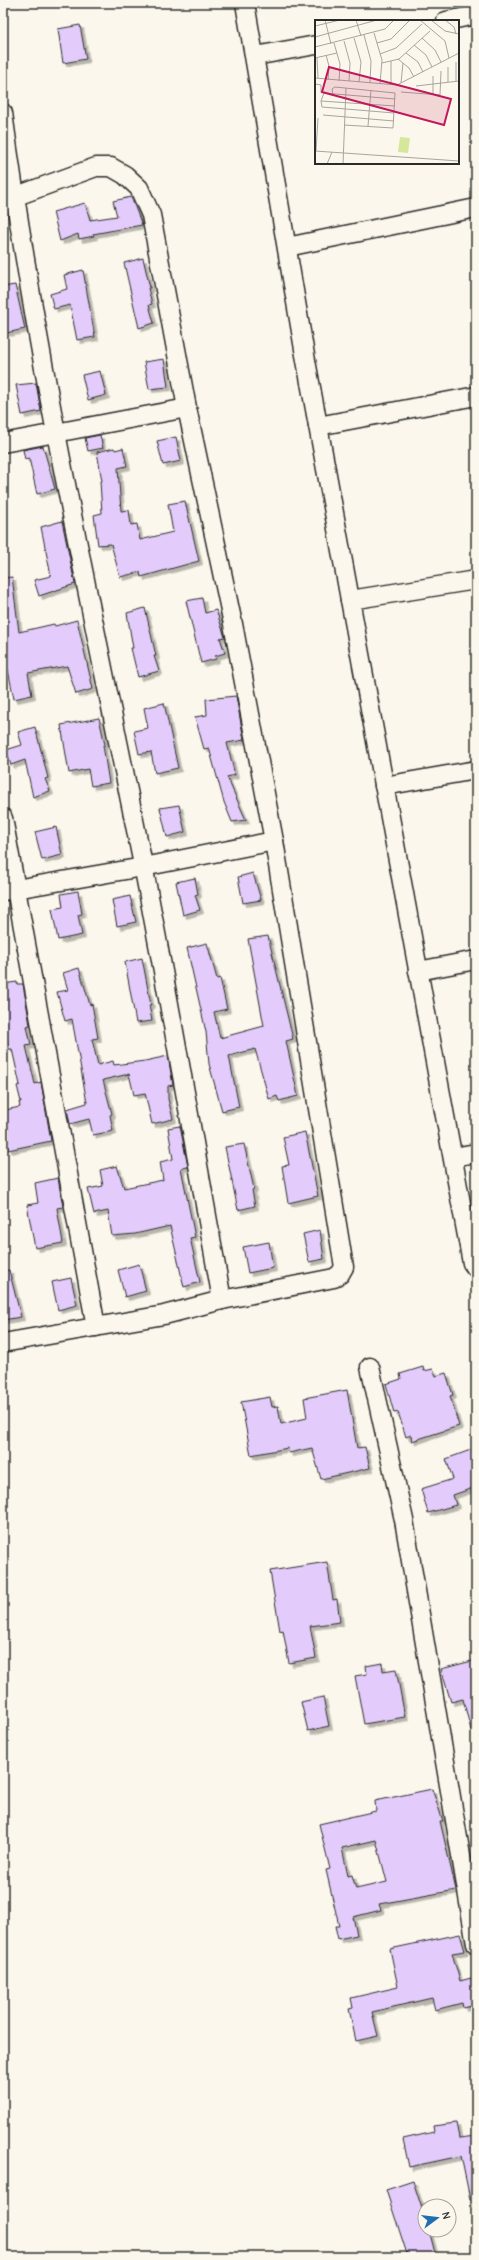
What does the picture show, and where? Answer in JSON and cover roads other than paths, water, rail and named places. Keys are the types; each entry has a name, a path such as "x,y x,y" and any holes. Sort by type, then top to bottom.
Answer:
{"street":[{"path":"246,3 318,426 472,1263 476,1268"},
{"path":"451,20 476,15"},
{"path":"255,56 315,45"},
{"path":"3,113 14,197 55,433 143,867 222,1300"},
{"path":"3,1343 164,1315 222,1300 334,1278 340,1274 344,1267 274,841 233,624 187,408 152,215 139,188 125,175 110,167 96,167 14,197"},
{"path":"287,247 476,208"},
{"path":"318,426 476,396"},
{"path":"3,443 187,408"},
{"path":"350,600 476,580"},
{"path":"384,786 476,770"},
{"path":"3,818 9,890 96,1327"},
{"path":"9,890 143,867 274,841"},
{"path":"418,971 476,960"},
{"path":"453,1157 476,1153"},
{"path":"370,1368 404,1520 476,1938"}]}
